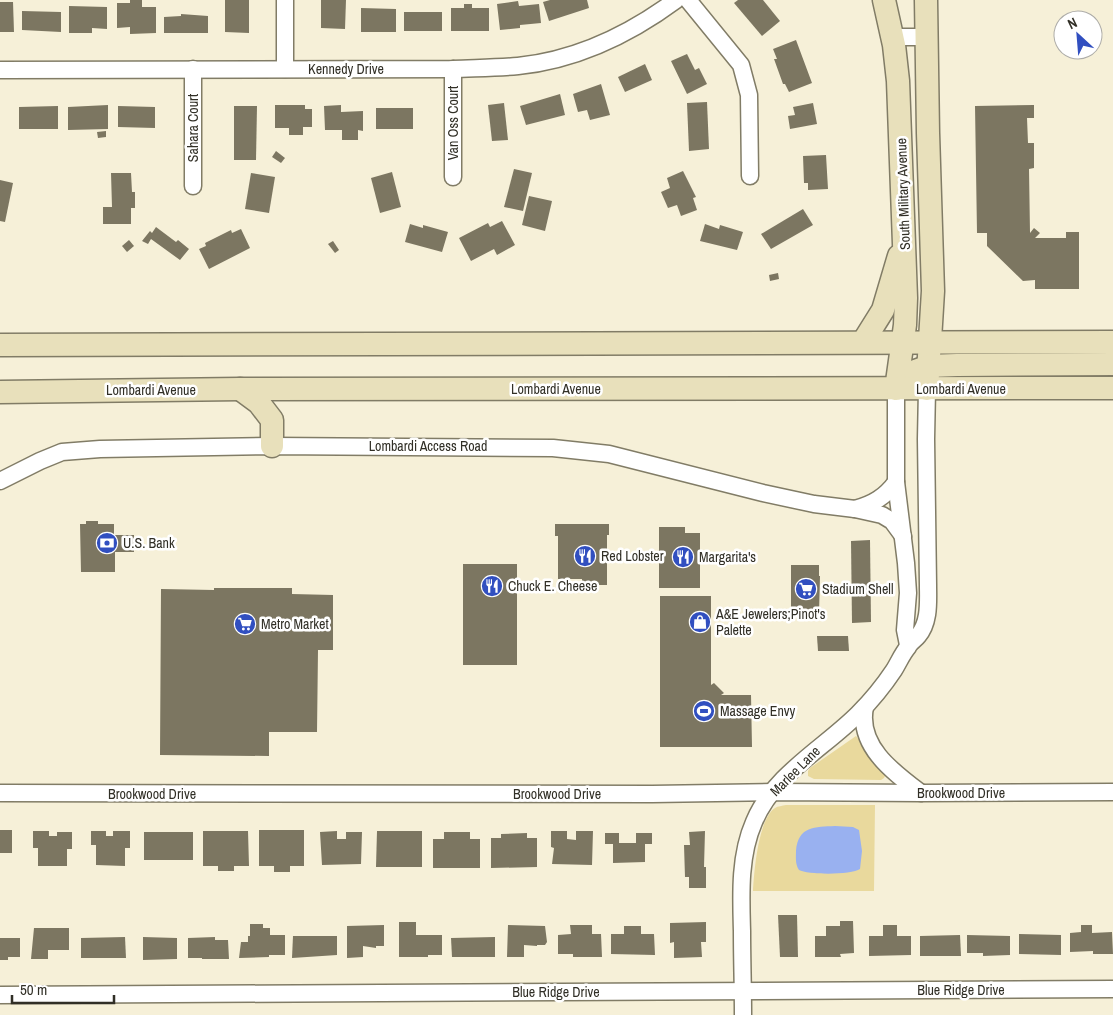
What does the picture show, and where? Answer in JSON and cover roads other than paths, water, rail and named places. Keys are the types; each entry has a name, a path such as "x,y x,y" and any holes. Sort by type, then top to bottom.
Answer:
{"main road":[{"name":"South Military Avenue","path":"884,0 898,69 900,103 906,298 903,343 896,389"},
{"name":"South Military Avenue","path":"926,0 933,291 927,389"},
{"path":"863,342 883,310 904,244"},
{"path":"0,346 1113,342"},
{"path":"896,389 909,375 920,368 929,366 1113,364"},
{"name":"Lombardi Avenue","path":"0,392 240,389 1113,388"},
{"path":"240,389 259,403 272,420 272,446"},
{"path":"272,420 282,407 302,390"}],"street":[{"path":"285,0 285,69"},
{"name":"Kennedy Drive","path":"0,70 453,69 518,66 551,60 588,49 624,34 658,14 676,0"},
{"path":"688,0 740,66 749,95 750,176"},
{"path":"893,37 926,37"},
{"name":"Sahara Court","path":"193,69 193,186"},
{"name":"Van Oss Court","path":"453,69 453,177"},
{"path":"896,389 896,482 908,593 906,630 908,645"},
{"name":"Marlee Lane","path":"743,1015 741,885 748,837 753,823 763,805 793,770 865,707 887,680 908,645 922,630 928,604 927,389"},
{"name":"Lombardi Access Road","path":"0,482 62,452 100,449 272,446 512,446 588,451 645,462 786,498 814,504 856,509 882,515 889,519 903,536"},
{"name":"Lombardi Access Road","path":"856,509 878,500 896,482"},
{"path":"865,707 863,727 872,746 892,771 921,793"},
{"name":"Brookwood Drive","path":"0,794 1113,792"},
{"name":"Blue Ridge Drive","path":"0,995 1113,989"}],"water":[{"path":"853,827 859,830 862,851 860,869 830,874 799,870 796,863 797,843 804,832 814,828"}],"place":[{"name":"U.S. Bank","path":"107,543"},
{"name":"Red Lobster","path":"585,556"},
{"name":"Margarita's","path":"683,557"},
{"name":"Chuck E. Cheese","path":"492,586"},
{"name":"Stadium Shell","path":"806,589"},
{"name":"A&E Jewelers;Pinot's Palette","path":"700,622"},
{"name":"Metro Market","path":"245,624"},
{"name":"Massage Envy","path":"704,711"}]}
